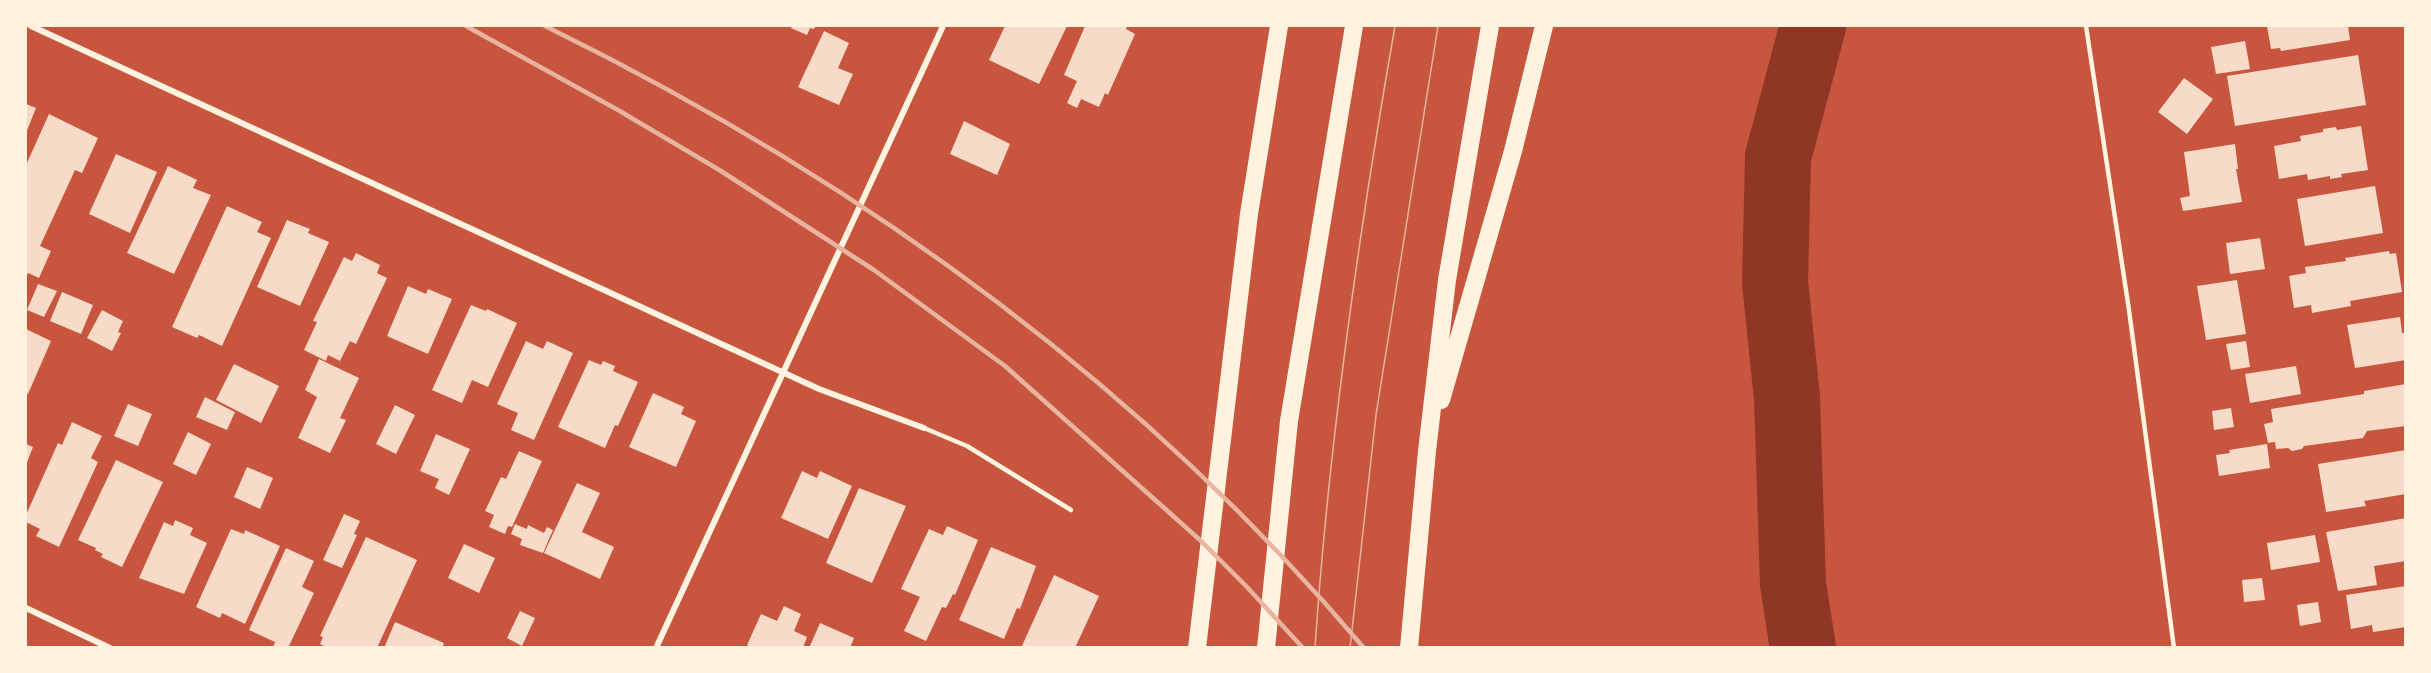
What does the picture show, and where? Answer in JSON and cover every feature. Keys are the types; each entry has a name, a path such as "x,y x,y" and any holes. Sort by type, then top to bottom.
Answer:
{"highway":[{"path":"1197,648 1249,214 1279,26"},
{"path":"1266,648 1290,421 1354,26"},
{"path":"1409,648 1427,451 1447,280 1490,26"},
{"path":"1427,451 1514,151 1544,26"}],"street":[{"path":"31,26 819,389 924,428"},
{"path":"656,648 943,26"},
{"path":"26,608 110,648"}],"lane":[{"path":"2086,26 2129,310 2174,648"},
{"path":"924,428 967,446 1071,510"}],"building":[{"path":"792,26 816,26 814,29 810,28 807,35 791,28"},
{"path":"1005,26 1067,26 1039,84 989,60"},
{"path":"1085,26 1127,26 1126,29 1135,34 1108,95 1105,93 1099,107 1081,99 1077,108 1067,103 1077,81 1064,75"},
{"path":"2267,26 2348,26 2350,40 2281,51 2280,48 2271,49"},
{"path":"824,31 849,43 838,68 853,74 839,105 798,87"},
{"path":"2245,41 2250,69 2216,74 2211,47"},
{"path":"2358,55 2366,105 2235,126 2227,76"},
{"path":"2184,78 2213,99 2187,134 2158,112"},
{"path":"26,104 36,108 26,133"},
{"path":"49,114 98,138 82,173 75,170 40,246 51,251 39,278 28,273 26,277 26,165"},
{"path":"964,121 1010,144 997,175 950,154"},
{"path":"2361,126 2368,170 2341,174 2342,177 2330,179 2330,176 2308,180 2307,174 2279,179 2274,146 2301,141 2300,136 2323,132 2323,129 2336,127 2337,130"},
{"path":"2235,144 2238,169 2236,169 2242,202 2183,211 2180,198 2190,196 2184,152"},
{"path":"116,154 157,172 130,233 89,214"},
{"path":"168,166 197,180 193,188 211,195 174,274 127,253"},
{"path":"2375,186 2383,233 2305,246 2297,199"},
{"path":"227,206 262,222 257,232 271,238 222,346 199,335 197,338 172,327"},
{"path":"287,220 310,229 308,233 329,242 300,306 257,287"},
{"path":"2260,238 2265,269 2230,274 2226,243"},
{"path":"2389,251 2390,254 2396,253 2402,292 2350,301 2351,306 2312,313 2311,305 2294,308 2289,276 2306,273 2305,267"},
{"path":"356,253 380,265 377,273 387,278 356,344 350,341 340,361 328,355 326,361 304,350 317,322 313,321 344,257 352,261"},
{"path":"2237,280 2246,334 2206,340 2197,286"},
{"path":"38,284 57,291 44,317 27,310"},
{"path":"408,286 426,294 428,289 452,299 428,354 387,336"},
{"path":"62,292 93,305 81,334 50,321"},
{"path":"471,305 486,311 487,309 517,323 488,387 472,380 462,403 432,390"},
{"path":"102,310 123,321 118,332 121,333 112,351 87,338"},
{"path":"2400,317 2402,333 2406,333 2406,360 2355,368 2347,325"},
{"path":"26,329 51,341 28,394 26,393"},
{"path":"526,341 543,349 547,341 573,353 534,440 511,430 518,413 497,404"},
{"path":"2246,341 2250,367 2231,370 2226,344"},
{"path":"319,359 359,378 340,418 346,420 330,453 298,438 317,397 305,390"},
{"path":"589,360 601,365 603,361 615,366 613,371 638,382 605,448 558,427"},
{"path":"234,364 279,386 261,423 216,400"},
{"path":"2296,366 2301,394 2250,403 2245,374"},
{"path":"2406,384 2406,426 2367,431 2363,438 2304,446 2302,449 2292,451 2288,448 2276,449 2275,442 2268,443 2264,424 2273,422 2271,409 2364,394 2364,391"},
{"path":"653,393 684,407 681,414 696,421 676,467 629,447"},
{"path":"205,397 235,412 227,430 196,417"},
{"path":"128,404 152,414 138,446 114,436"},
{"path":"395,405 415,415 396,454 376,444"},
{"path":"2231,408 2234,427 2214,430 2212,411"},
{"path":"72,422 102,436 91,458 98,462 59,547 36,536 40,529 26,522 26,515 58,443 62,445"},
{"path":"188,432 211,444 196,475 173,464"},
{"path":"436,434 470,449 449,495 435,488 439,479 420,471"},
{"path":"26,444 33,447 26,465"},
{"path":"2267,444 2270,468 2219,476 2216,455 2230,453 2229,450"},
{"path":"2406,450 2406,494 2364,501 2366,506 2326,512 2318,464"},
{"path":"519,451 542,461 512,527 508,526 505,534 489,527 494,515 485,511 501,477 506,479"},
{"path":"116,460 163,482 122,567 101,557 103,554 95,550 96,548 78,540"},
{"path":"247,467 273,478 260,509 234,497"},
{"path":"802,471 817,478 820,471 852,486 828,539 781,518"},
{"path":"577,483 600,493 582,532 614,547 600,579 544,553"},
{"path":"859,488 906,506 872,583 826,563"},
{"path":"344,514 360,521 354,534 357,535 342,568 323,560"},
{"path":"2406,518 2406,561 2374,566 2377,585 2338,591 2326,532"},
{"path":"175,520 193,528 190,535 207,543 184,594 139,578 164,522 173,526"},
{"path":"515,524 527,529 528,525 544,533 547,527 553,530 543,553 520,545 522,539 511,534"},
{"path":"947,526 978,540 955,595 953,594 946,608 942,607 926,641 904,631 920,597 901,589 929,529 943,535"},
{"path":"231,529 244,534 245,530 280,546 245,624 222,613 220,618 196,607"},
{"path":"2315,535 2320,562 2271,570 2267,543"},
{"path":"366,537 417,560 377,648 328,648 320,644 323,637 320,636"},
{"path":"464,544 495,558 479,593 448,578"},
{"path":"991,547 1036,566 1020,609 1017,608 1004,639 959,620"},
{"path":"286,548 314,561 302,587 314,593 288,648 273,648 275,642 249,630"},
{"path":"1054,575 1099,596 1075,648 1021,648"},
{"path":"2262,578 2265,600 2244,602 2242,580"},
{"path":"2406,586 2406,627 2373,632 2372,625 2351,629 2346,595"},
{"path":"2318,602 2321,622 2300,626 2297,605"},
{"path":"784,606 801,614 794,631 807,637 803,648 752,648 747,645 761,614 777,621"},
{"path":"520,611 535,618 522,646 507,638"},
{"path":"395,622 444,643 442,648 384,648"},
{"path":"820,623 854,638 850,648 809,648"}],"waterway":[{"path":"1803,648 1793,584 1787,398 1775,282 1778,157 1813,26"}],"tram line":[{"path":"1315,648 1337,413 1369,180 1395,26"},
{"path":"1350,648 1376,415 1438,26"}],"railway":[{"path":"466,26 618,110 721,171 874,270 1005,366 1200,540 1303,648"},
{"path":"545,26 661,86 773,150 882,220 987,295 1088,375 1185,460 1277,551 1364,648"}]}
